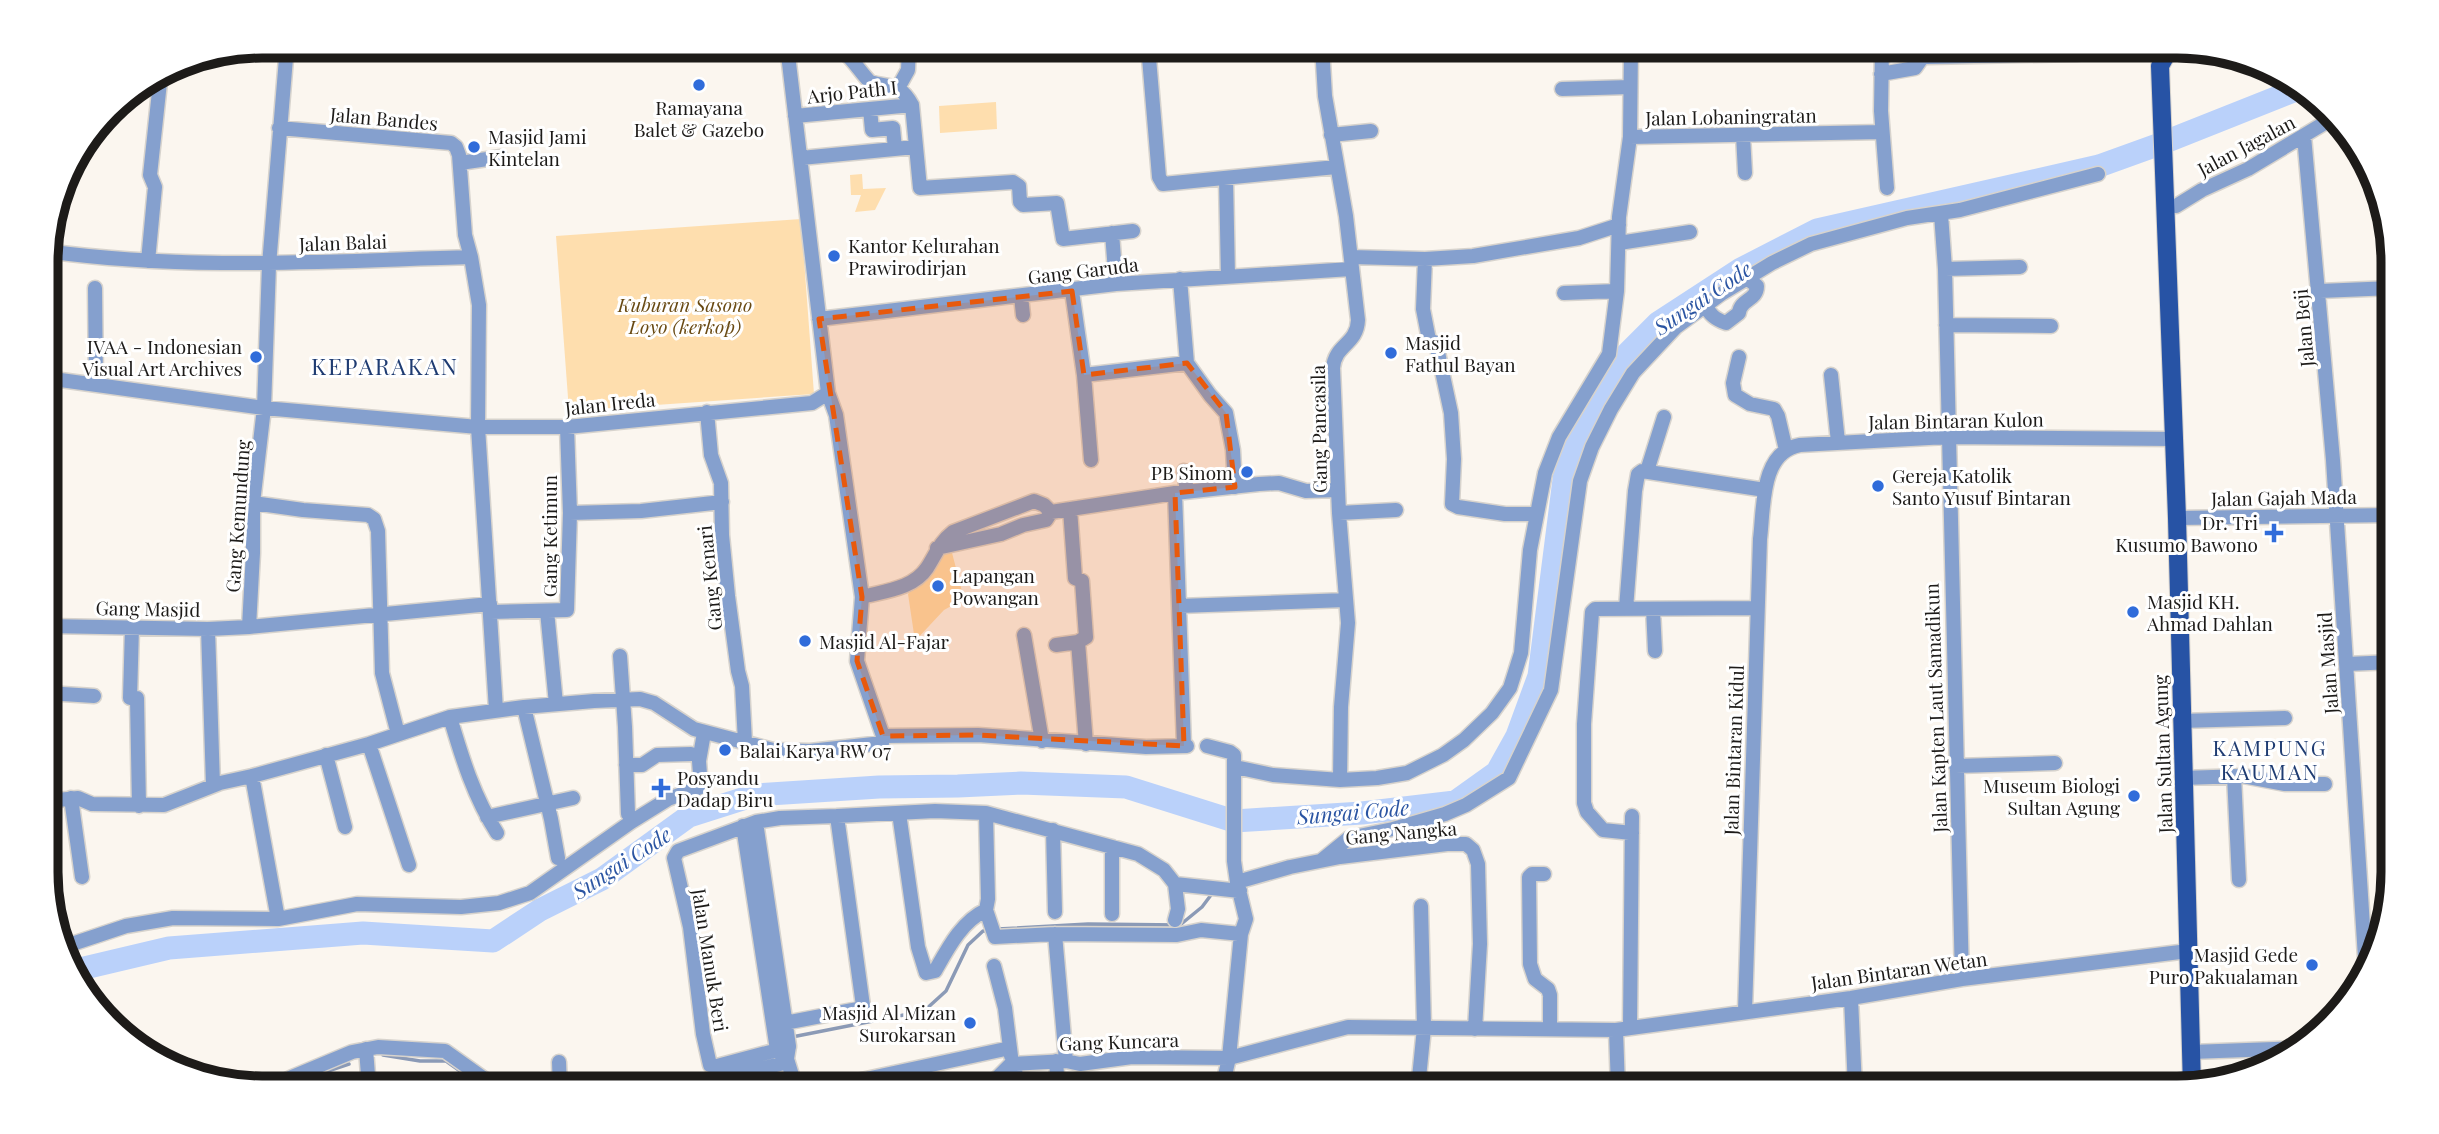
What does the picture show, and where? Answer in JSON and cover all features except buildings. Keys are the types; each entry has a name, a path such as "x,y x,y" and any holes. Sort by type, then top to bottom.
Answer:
{"main road":[{"path":"2168,58 2171,66 2166,91 2169,166"},
{"name":"Jalan Sultan Agung","path":"2169,166 2176,205 2183,398 2173,419"},
{"name":"Jalan Sultan Agung","path":"2169,166 2173,419 2192,1076"}],"street":[{"name":"Gang Kemundung","path":"249,627 253,503 264,408 269,265 287,58"},
{"path":"58,800 85,799 92,804 113,802 139,806 164,805 214,785 369,744 450,717 524,707 623,699 640,699 654,703 684,724 704,733 774,750 810,751 881,743 883,736 856,661 862,597 836,415 828,393 788,58"},
{"path":"848,58 870,82 898,88 912,105 920,188 1013,182 1019,186 1020,202 1023,205 1057,203 1063,239 1133,231"},
{"path":"898,88 908,70 908,58"},
{"path":"1149,58 1161,182 1172,184 1336,167"},
{"name":"Gang Pancasila","path":"1323,58 1325,96 1344,203 1358,330 1355,337 1336,354 1333,363 1339,513 1348,623 1340,780"},
{"name":"Jalan Lobaningratan","path":"1631,58 1630,137 1882,132"},
{"path":"1882,58 1882,132 1887,188"},
{"path":"1881,74 1916,68 1923,58"},
{"path":"148,261 155,187 150,175 160,85"},
{"path":"1562,89 1630,87"},
{"name":"Arjo Path I","path":"795,116 912,105"},
{"path":"870,109 872,130 894,129 895,149"},
{"name":"Jalan Jagalan","path":"2176,205 2248,169 2326,122"},
{"name":"Jalan Bandes","path":"279,128 451,143 456,147 460,163"},
{"path":"1331,135 1371,131"},
{"path":"1742,135 1745,173"},
{"name":"Jalan Beji","path":"2304,136 2336,517"},
{"path":"1235,771 1340,780 1395,775 1429,763 1464,740 1502,701 1510,688 1521,653 1535,514 1545,473 1559,437 1609,354 1617,291 1619,225 1630,137"},
{"path":"801,158 915,147"},
{"path":"496,710 478,427 479,305 465,235 460,163 501,157"},
{"path":"1322,860 1349,838 1445,814 1509,778 1551,690 1580,481 1592,447 1611,408 1633,373 1676,327 1705,305 1788,255 1823,240 1907,218 1941,214 2098,174"},
{"path":"1226,178 1228,277"},
{"name":"Jalan Kapten Laut Samadikun","path":"1941,214 1945,269 1962,979"},
{"name":"Gang Garuda","path":"819,319 1116,284 1228,277 1351,263 1473,256 1594,234 1619,225"},
{"path":"1619,243 1690,232"},
{"path":"1112,233 1116,284"},
{"name":"Jalan Balai","path":"58,252 148,261 269,265 471,257"},
{"path":"1425,259 1423,309 1429,340 1436,343 1451,413 1454,459 1452,503 1458,507 1505,514 1535,514"},
{"path":"1945,269 2020,267"},
{"path":"1180,279 1187,363 1210,396 1226,413 1234,450 1235,487"},
{"path":"1705,305 1709,314 1718,320 1726,323 1733,319 1744,302 1752,299 1757,292 1757,286 1748,279"},
{"path":"95,288 96,385"},
{"path":"2319,291 2381,288"},
{"path":"1072,291 1084,375 1091,460"},
{"path":"1564,293 1617,291"},
{"path":"1021,296 1023,315"},
{"path":"1946,325 2051,326"},
{"path":"1626,609 1638,474 1647,471 1765,491 1772,467 1786,450 1774,409 1750,404 1735,395 1733,383 1740,357"},
{"path":"1084,375 1187,363"},
{"path":"1831,375 1838,442"},
{"name":"Jalan Ireda","path":"58,379 264,408 478,427 567,427 813,403 828,393"},
{"name":"Gang Kenari","path":"707,412 710,455 721,483 722,535 743,697 744,741"},
{"path":"1647,471 1664,417"},
{"name":"Gang Ketimun","path":"380,613 491,608 565,611 568,607 570,513 567,427"},
{"name":"Jalan Bintaran Kulon","path":"1786,450 1800,445 1947,437 2174,439"},
{"path":"883,736 978,735 1086,744 1185,746 1179,606 1181,493 1184,471"},
{"path":"862,597 914,581 927,568 937,548 953,532 1029,503 1039,503 1051,512 1181,493 1279,483 1302,490 1338,490"},
{"name":"Jalan Bintaran Kidul","path":"1745,1011 1757,608 1765,491"},
{"path":"570,513 642,511 722,502"},
{"path":"253,503 368,515 374,519 378,531 382,673 398,734"},
{"path":"1056,645 1078,642 1086,637 1082,581 1075,578 1070,509"},
{"path":"1339,513 1396,510"},
{"path":"937,548 1012,531 1023,525 1046,520 1051,512"},
{"name":"Jalan Gajah Mada","path":"2177,518 2381,515"},
{"name":"Jalan Masjid","path":"2336,517 2369,942"},
{"path":"1179,606 1346,600"},
{"path":"1632,833 1603,830 1587,812 1584,803 1591,619 1595,609 1757,608"},
{"path":"1653,609 1655,651"},
{"path":"547,611 556,704"},
{"name":"Gang Masjid","path":"58,626 208,629 380,613"},
{"path":"132,627 130,698 137,698 139,806"},
{"path":"208,629 214,785"},
{"path":"1024,635 1042,741"},
{"path":"1078,642 1086,744"},
{"path":"620,656 628,814"},
{"path":"2347,664 2381,663"},
{"path":"58,693 94,696"},
{"path":"524,707 558,858"},
{"path":"450,717 466,769 497,833"},
{"path":"2181,721 2285,718"},
{"path":"71,944 126,926 157,920 278,919 357,904 461,907 499,903 530,892 668,799 701,787 699,761 704,733"},
{"path":"369,744 409,864"},
{"path":"1207,746 1232,753 1235,771 1234,861 1246,919 1241,934 1229,1058 1225,1076"},
{"path":"626,765 642,765 657,755 691,754"},
{"path":"326,755 345,828"},
{"path":"1956,766 2055,762"},
{"path":"252,776 278,919"},
{"path":"2183,778 2234,776 2285,784 2325,784"},
{"path":"2234,776 2239,880"},
{"path":"71,798 82,877"},
{"path":"487,817 573,799"},
{"name":"Jalan Manuk Beri","path":"785,1055 710,1065 703,1034 690,927 675,865 674,858 678,851 750,824 780,818 935,811 986,813 1138,854 1164,870 1175,884"},
{"path":"899,813 924,972 935,971 972,916 986,910"},
{"path":"986,813 986,910 995,937 1055,934 1177,935 1201,930 1241,934"},
{"path":"779,1024 863,1006 837,816"},
{"path":"1619,1076 1632,816"},
{"path":"750,824 779,1024 792,1076"},
{"path":"1053,830 1055,912"},
{"name":"Gang Nangka","path":"1239,886 1322,860 1447,844 1466,845 1474,850 1478,864 1480,944 1475,1029"},
{"path":"1112,847 1112,914"},
{"path":"1544,874 1532,874 1529,877 1529,953 1531,971 1550,995 1550,1029"},
{"path":"1175,920 1178,909 1175,884 1239,886"},
{"path":"1419,1076 1424,1028 1421,906"},
{"path":"1055,934 1061,1061 1059,1076"},
{"path":"919,952 947,950"},
{"name":"Jalan Bintaran Wetan","path":"1424,1028 1623,1029 1851,998 1962,979 2188,951"},
{"path":"994,966 1005,1008 1014,1076"},
{"path":"1851,998 1854,1076"},
{"name":"Gang Kuncara","path":"1013,1064 1061,1061 1080,1063 1132,1058 1229,1058 1348,1027 1424,1028"},
{"path":"294,1076 352,1052 378,1047 445,1051 480,1076"},
{"path":"880,1076 1010,1048"},
{"path":"366,1049 368,1076"},
{"path":"2191,1052 2279,1049"},
{"path":"720,1076 785,1055"},
{"path":"559,1062 560,1076"},
{"path":"999,1076 1013,1064"}],"highlighted area":[{"path":"1072,291 1084,375 1187,363 1226,413 1235,487 1175,493 1184,746 978,735 883,736 857,661 862,597 819,319"}],"green space":[{"path":"996,102 997,129 940,133 939,106"},
{"path":"862,174 863,189 886,188 875,210 855,212 861,195 851,195 850,175"},
{"name":"Kuburan Sasono Loyo (kerkop)","path":"801,219 814,394 569,411 556,236"},
{"name":"Lapangan Powangan","path":"950,545 964,599 944,610 915,641 908,594"}],"waterway":[{"name":"Sungai Code","path":"82,969 169,948 363,933 493,941 540,910 602,879 689,816 755,795 879,787 1021,783 1126,787 1234,821 1362,813 1455,802 1497,772 1517,736 1539,676 1565,472 1583,426 1604,388 1625,356 1658,323 1741,269 1817,230 2099,166 2290,92"},
{"path":"998,929 1088,924 1180,925 1202,907 1214,891"},
{"path":"792,1037 924,1011 946,991 968,945 983,931 987,931"},
{"path":"383,1055 420,1061 446,1061 467,1076"},
{"path":"313,1076 349,1064"},
{"path":"762,1076 784,1070"}],"place":[{"name":"Ramayana Balet & Gazebo","path":"699,85"},
{"name":"Masjid Jami Kintelan","path":"474,147"},
{"name":"Kantor Kelurahan Prawirodirjan","path":"834,256"},
{"name":"Masjid Fathul Bayan","path":"1391,353"},
{"name":"IVAA - Indonesian Visual Art Archives","path":"256,357"},
{"name":"PB Sinom","path":"1247,472"},
{"name":"Gereja Katolik Santo Yusuf Bintaran","path":"1878,486"},
{"name":"Dr. Tri Kusumo Bawono","path":"2274,533"},
{"name":"Lapangan Powangan","path":"938,586"},
{"name":"Masjid KH. Ahmad Dahlan","path":"2133,612"},
{"name":"Masjid Al-Fajar","path":"805,641"},
{"name":"Balai Karya RW 07","path":"725,750"},
{"name":"Posyandu Dadap Biru","path":"661,788"},
{"name":"Museum Biologi Sultan Agung","path":"2134,796"},
{"name":"Masjid Gede Puro Pakualaman","path":"2312,965"},
{"name":"Masjid Al Mizan Surokarsan","path":"970,1023"}],"district":[{"name":"KEPARAKAN","path":"385,365"},
{"name":"KAMPUNG KAUMAN","path":"2270,759"}]}
